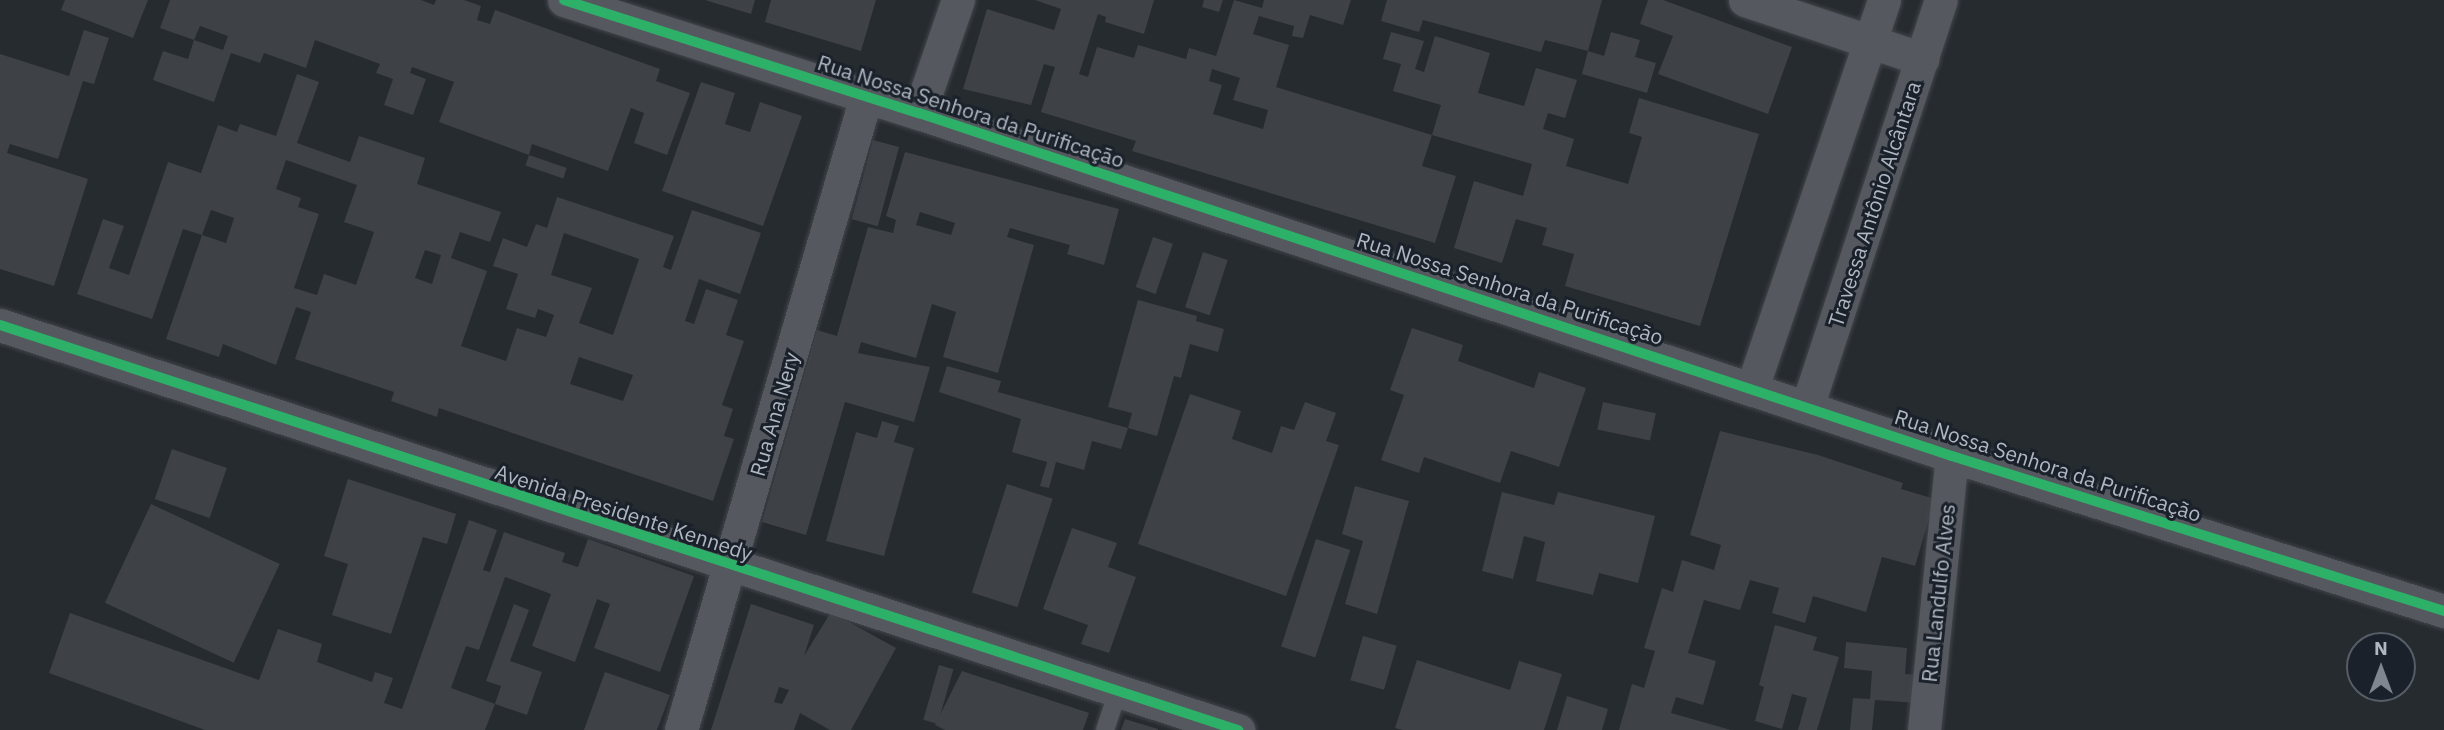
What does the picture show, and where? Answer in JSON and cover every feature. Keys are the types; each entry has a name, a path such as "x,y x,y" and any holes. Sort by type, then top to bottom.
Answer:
{"street":[{"name":"Rua Nossa Senhora da Purificação","path":"564,0 919,113 1952,456 2444,611"},
{"path":"919,113 958,0"},
{"path":"1745,0 1922,60"},
{"path":"1752,388 1884,0"},
{"name":"Travessa Antônio Alcântara","path":"1807,407 1941,0"},
{"name":"Rua Ana Nery","path":"681,730 866,97"},
{"name":"Avenida Presidente Kennedy","path":"0,325 729,567 1238,730"},
{"name":"Rua Landulfo Alves","path":"1924,730 1952,456"}],"lane":[{"path":"1105,730 1118,691"}],"building":[{"path":"65,0 148,0 133,38 61,10"},
{"path":"170,0 421,0 434,5 436,0 464,0 481,6 477,20 490,24 495,10 660,69 656,81 690,93 667,155 634,143 644,113 631,108 608,171 532,144 529,155 439,122 454,82 412,67 410,73 426,79 413,115 384,105 393,79 376,73 380,64 315,40 306,68 264,53 260,63 231,53 214,102 153,80 163,51 188,59 194,40 160,28","holes":["200,26 228,36 223,50 194,40"]},
{"path":"705,0 755,0 751,14"},
{"path":"771,0 876,0 861,51 765,22"},
{"path":"1035,0 1154,0 1144,34 1105,22 1106,17 1098,14 1079,74 1088,77 1097,47 1134,58 1138,45 1186,59 1189,48 1216,56 1234,0 1262,8 1264,0 1351,0 1343,25 1310,15 1303,38 1292,36 1294,26 1259,16 1253,34 1289,45 1276,87 1432,135 1422,166 1456,176 1435,243 1132,151 1136,141 1041,112 1055,67 1044,64 1031,105 963,89 987,9 1054,30 1061,9","holes":["1212,69 1240,78 1233,100 1268,110 1263,129 1213,114 1222,85 1209,81"]},
{"path":"1204,0 1223,0 1219,12 1202,7"},
{"path":"1387,0 1602,0 1588,51 1545,40 1541,52 1423,20 1419,32 1381,21"},
{"path":"1648,0 1663,0 1792,47 1768,114 1658,74 1673,36 1640,24"},
{"path":"84,30 109,38 94,84 83,81 58,159 10,144 7,153 88,179 54,286 0,269 0,54 69,76"},
{"path":"1391,32 1424,41 1415,69 1424,72 1435,36 1490,53 1478,93 1524,106 1536,68 1577,80 1565,118 1548,113 1543,129 1574,139 1566,166 1628,184 1642,137 1629,133 1639,98 1759,134 1700,326 1565,286 1574,254 1542,245 1547,228 1516,219 1502,263 1454,248 1474,181 1523,196 1532,164 1432,135 1441,105 1393,91 1401,64 1383,59"},
{"path":"1611,32 1640,40 1635,57 1656,63 1647,93 1582,74 1588,51 1604,56"},
{"path":"297,74 319,82 297,143 350,162 359,136 425,158 417,184 501,212 490,242 460,232 451,258 487,271 461,346 506,361 517,328 546,337 554,315 538,309 535,318 506,309 518,274 493,266 503,238 527,247 536,224 547,228 557,197 674,236 663,267 671,270 692,210 761,233 740,294 699,279 685,321 694,324 706,289 738,300 726,335 744,341 722,405 733,409 724,436 734,439 713,501 439,408 437,417 391,401 394,392 295,359 311,312 296,307 276,365 223,344 219,357 166,339 202,235 183,229 152,319 77,294 103,219 124,226 109,268 129,275 168,162 201,173 218,125 237,132 240,124 276,136","holes":["286,160 357,185 344,222 374,232 356,285 324,274 317,295 294,288 319,214 298,207 301,198 276,189","211,210 234,218 226,243 202,235","564,233 639,259 613,335 579,323 592,288 551,275","425,250 441,255 432,284 415,278","579,357 633,375 623,401 570,384"]},
{"path":"701,82 735,93 725,124 750,132 760,102 802,116 763,226 662,191"},
{"path":"873,140 899,147 878,226 852,219"},
{"path":"905,152 1119,209 1104,265 1067,254 1070,245 1010,228 1007,237 1034,245 998,373 943,357 956,312 932,304 916,358 861,342 858,353 930,367 914,422 845,402 806,535 762,522 817,330 837,336 868,227 893,233 896,220 886,216","holes":["920,212 955,223 951,235 916,225"]},
{"path":"529,155 567,168 563,178 525,165"},
{"path":"1153,237 1173,244 1156,294 1136,287"},
{"path":"1203,252 1228,260 1210,315 1185,307"},
{"path":"1138,300 1197,316 1196,321 1224,329 1218,352 1190,344 1181,378 1174,376 1157,436 1128,428 1132,413 1108,407"},
{"path":"1412,328 1463,345 1458,361 1534,388 1539,372 1586,388 1559,467 1511,451 1500,483 1424,457 1419,473 1381,460 1404,395 1390,390"},
{"path":"947,366 1001,381 998,392 1128,428 1121,449 1092,441 1084,470 1056,462 1049,488 1040,486 1047,462 1012,452 1021,419 939,392"},
{"path":"1190,394 1241,411 1232,439 1272,453 1281,426 1294,430 1305,402 1336,413 1326,441 1339,445 1286,596 1138,544"},
{"path":"1603,402 1656,413 1650,441 1597,429"},
{"path":"882,421 899,426 894,442 914,448 884,556 826,541 856,432 877,438"},
{"path":"1720,431 1818,455 1903,483 1901,489 1935,499 1915,566 1882,557 1866,612 1813,596 1805,623 1772,613 1779,588 1750,580 1740,610 1704,600 1688,653 1716,661 1703,705 1676,697 1671,713 1731,730 1619,730 1632,684 1644,688 1655,651 1644,648 1662,588 1673,592 1682,560 1714,570 1721,545 1690,535"},
{"path":"172,449 227,468 210,518 155,499"},
{"path":"348,479 456,514 447,544 423,537 391,634 332,615 348,564 324,556"},
{"path":"1007,484 1053,499 1017,607 972,592"},
{"path":"1355,486 1409,501 1377,614 1345,604 1363,541 1342,534"},
{"path":"1502,492 1554,505 1558,492 1655,516 1638,583 1599,573 1593,595 1536,581 1545,542 1524,536 1513,579 1482,571"},
{"path":"151,504 280,564 234,663 105,603"},
{"path":"469,520 497,530 483,570 490,572 504,532 565,553 562,562 578,567 588,539 694,576 660,672 594,648 610,604 597,599 575,662 532,646 551,594 505,577 479,650 466,646 451,688 495,704 485,730 205,730 49,673 70,613 259,680 278,629 322,644 317,662 372,682 375,672 393,678 384,703 402,709"},
{"path":"1072,528 1117,543 1108,567 1136,577 1109,653 1081,644 1088,625 1043,609"},
{"path":"1316,539 1350,550 1315,658 1281,646"},
{"path":"514,604 529,610 510,661 542,672 527,715 495,704 501,686 486,681"},
{"path":"751,604 814,625 804,656 831,612 896,648 851,730 830,730 800,713 794,730 711,730","holes":["779,687 789,690 782,704 774,702"]},
{"path":"1775,625 1817,637 1813,650 1839,657 1817,730 1798,730 1807,698 1792,694 1782,729 1755,721 1764,687 1759,685"},
{"path":"1363,636 1397,646 1384,690 1350,680"},
{"path":"1846,642 1907,648 1905,674 1920,675 1918,703 1875,700 1872,730 1850,730 1853,698 1870,699 1872,671 1844,668"},
{"path":"1417,660 1510,690 1519,661 1562,674 1544,730 1395,728"},
{"path":"939,665 953,669 938,724 923,720"},
{"path":"962,671 1089,713 1083,730 945,730 935,725"},
{"path":"605,672 670,695 657,730 584,730"},
{"path":"1567,696 1608,709 1602,730 1557,730"},
{"path":"1125,719 1158,729 1158,730 1121,730"}],"cycle path":[{"path":"564,0 919,113 1952,456 2444,611"},
{"path":"0,325 1238,730"}]}
